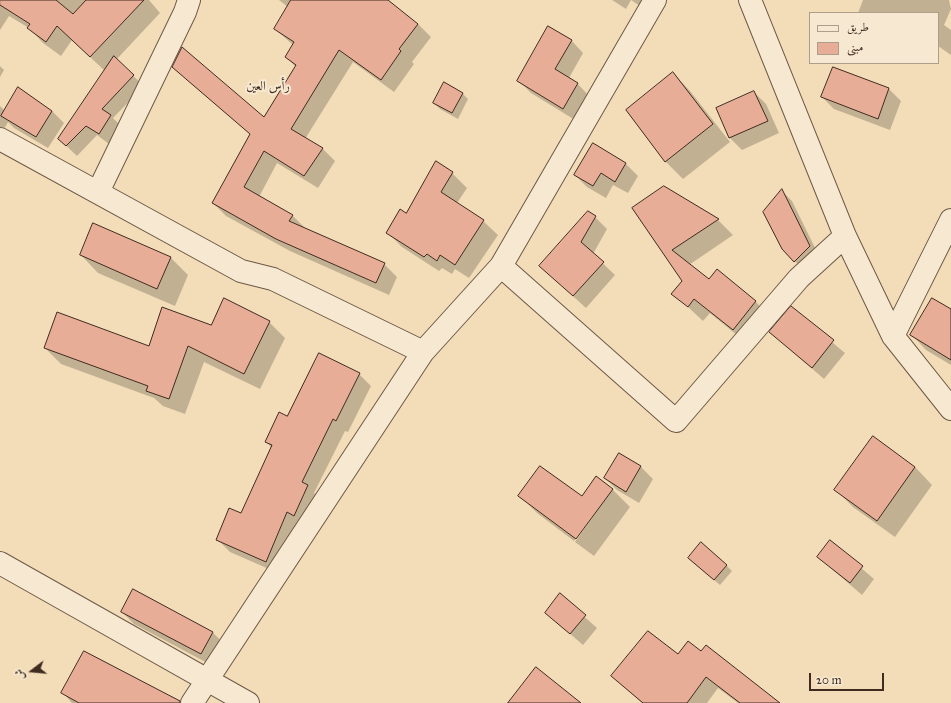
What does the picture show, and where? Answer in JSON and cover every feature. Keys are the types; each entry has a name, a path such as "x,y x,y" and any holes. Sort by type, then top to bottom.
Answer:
{"street":[{"path":"98,192 185,12 189,0"},
{"path":"192,703 423,352 501,266 655,0"},
{"path":"750,0 845,236 893,336 951,409"},
{"path":"0,139 241,272 273,279 423,352"},
{"path":"893,336 951,220"},
{"path":"501,266 676,421 799,278 845,236"},
{"path":"0,563 248,703"}],"building":[{"path":"0,0 56,0 73,14 86,0 144,0 90,57 57,26 46,42 27,28 30,24 0,5"},
{"path":"291,0 388,0 418,24 399,49 401,51 381,80 339,50 291,129 323,148 304,176 264,151 244,187 293,215 289,221 385,263 376,283 276,239 212,203 250,134 172,67 182,47 264,117 296,65 285,57 294,42 274,29"},
{"path":"548,26 572,40 555,69 578,83 563,109 517,81"},
{"path":"114,56 134,75 102,109 111,115 99,134 86,126 66,146 58,139"},
{"path":"833,67 889,88 878,119 821,97"},
{"path":"673,72 713,124 665,162 626,110"},
{"path":"444,82 463,93 452,113 433,103"},
{"path":"18,87 52,111 36,137 1,116"},
{"path":"754,91 768,121 729,138 716,108"},
{"path":"593,143 626,163 615,182 601,173 593,186 574,175"},
{"path":"436,161 453,172 441,192 484,220 455,265 440,255 437,261 427,254 424,257 386,233 400,209 406,213"},
{"path":"664,186 719,219 672,250 709,279 717,269 756,301 733,330 694,299 688,307 671,294 682,281 632,208"},
{"path":"782,189 810,246 794,262 782,249 763,212"},
{"path":"588,211 596,216 581,242 604,262 573,296 539,266"},
{"path":"93,223 171,257 157,289 80,255"},
{"path":"224,298 270,321 244,374 188,346 169,399 146,391 148,386 44,348 57,312 149,346 162,307 211,325"},
{"path":"932,298 951,309 951,360 910,335"},
{"path":"791,306 834,340 812,368 769,332"},
{"path":"319,353 360,373 336,421 333,419 302,482 308,485 294,516 287,512 266,562 216,540 229,508 241,513 272,445 265,442 279,412 287,416"},
{"path":"873,436 915,467 877,521 834,490"},
{"path":"619,453 641,466 626,492 604,478"},
{"path":"540,466 582,496 596,476 613,489 576,539 518,496"},
{"path":"830,540 863,566 850,583 817,557"},
{"path":"701,542 727,565 714,580 688,558"},
{"path":"133,589 213,632 201,654 121,612"},
{"path":"560,593 586,615 570,634 545,613"},
{"path":"648,631 678,654 688,641 701,651 706,645 780,703 740,703 706,677 687,703 643,703 611,676"},
{"path":"84,651 180,701 180,703 79,703 61,693"},
{"path":"536,667 581,703 508,703"}],"district":[{"name":"رأس العين","path":"268,87"}]}
